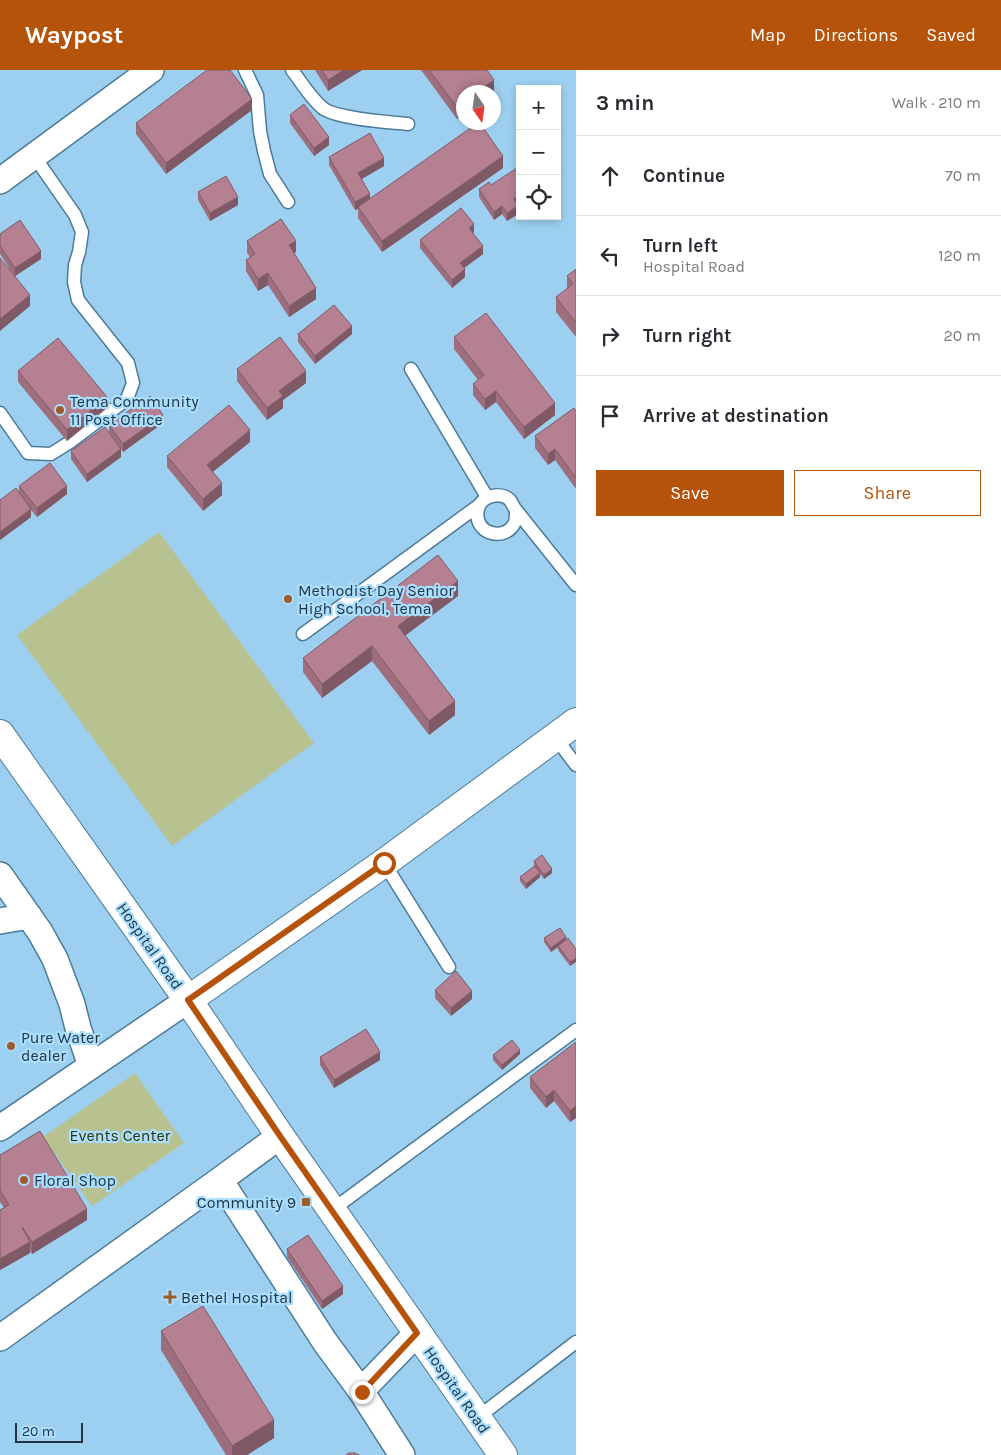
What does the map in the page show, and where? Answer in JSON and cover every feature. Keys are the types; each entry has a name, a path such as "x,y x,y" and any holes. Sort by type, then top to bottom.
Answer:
{"main road":[{"path":"188,1000 384,863 566,730"},
{"name":"Hospital Road","path":"0,734 188,1000 280,1136 503,1455"}],"street":[{"path":"0,181 148,71"},
{"path":"0,875 40,932 55,959 72,1004 91,1066"},
{"path":"0,920 29,916"},
{"path":"0,1128 188,1000"},
{"path":"0,1338 280,1136"},
{"path":"220,1180 325,1342 362,1392 402,1455"},
{"path":"362,1392 417,1333"}],"lane":[{"path":"245,70 257,95 260,130 270,174 288,202"},
{"path":"292,70 312,97 324,108 336,115 408,124"},
{"path":"0,413 28,453 51,454 127,399 133,383 128,363 78,300 74,274 82,232 75,215 34,156"},
{"path":"411,369 482,502 477,518 483,529 494,534 506,532 515,523 516,510"},
{"path":"303,634 482,502 499,495 510,500 576,585"},
{"path":"566,730 576,764"},
{"path":"384,863 449,967"},
{"path":"332,1210 576,1030"},
{"path":"477,1418 576,1342"}],"green space":[{"path":"159,532 314,743 172,846 17,635"},
{"name":"Events Center","path":"135,1073 184,1143 92,1206 43,1137"}],"building":[{"path":"207,70 230,70 252,99 166,163 136,123"},
{"path":"322,70 344,70 328,80"},
{"path":"429,70 487,70 494,80 487,85 456,85 456,106"},
{"path":"304,104 329,137 314,148 290,115"},
{"path":"468,130 485,130 503,156 382,241 358,207"},
{"path":"370,133 384,158 358,173 370,194 355,202 329,157"},
{"path":"516,169 516,198 514,199 516,207 507,213 502,206 494,212 479,189 489,182 491,185"},
{"path":"226,176 238,197 210,213 198,192"},
{"path":"461,208 474,224 469,228 483,246 460,263 465,269 452,280 420,240"},
{"path":"281,219 296,241 289,245 316,288 289,306 268,273 258,279 246,260 255,254 247,241"},
{"path":"20,220 41,251 15,268 0,246 0,234"},
{"path":"0,258 30,295 0,319"},
{"path":"576,269 576,323 556,297 573,284 567,276"},
{"path":"334,305 352,326 315,356 298,334"},
{"path":"486,313 555,403 524,427 496,391 485,399 473,384 484,375 454,337"},
{"path":"280,337 306,371 279,391 283,396 267,408 237,369"},
{"path":"58,338 107,397 67,430 18,371"},
{"path":"150,396 163,415 123,444 109,425"},
{"path":"229,405 250,430 207,465 222,483 203,499 167,456"},
{"path":"574,408 576,411 576,478 555,449 548,454 535,436"},
{"path":"105,427 121,449 87,474 71,451"},
{"path":"50,463 67,486 37,508 19,486"},
{"path":"16,488 31,509 0,532 0,500"},
{"path":"438,555 458,581 398,626 455,701 429,721 372,646 322,684 303,658"},
{"path":"542,855 552,869 544,875 534,861"},
{"path":"535,866 540,873 526,884 520,877"},
{"path":"560,928 566,937 551,948 544,938"},
{"path":"568,938 576,949 576,958 570,962 558,946"},
{"path":"456,971 472,991 451,1008 435,990"},
{"path":"366,1029 380,1052 334,1080 320,1057"},
{"path":"512,1040 520,1050 502,1065 493,1055"},
{"path":"576,1042 576,1106 570,1111 554,1090 546,1097 530,1077"},
{"path":"40,1131 87,1209 32,1242 22,1227 30,1242 0,1259 0,1210 9,1205 0,1190 0,1155"},
{"path":"308,1235 343,1286 322,1301 287,1249"},
{"path":"203,1306 274,1420 232,1446 161,1331"},
{"path":"355,1453 359,1455 346,1455"}],"place":[{"name":"Tema Community 11 Post Office","path":"60,410"},
{"name":"Methodist Day Senior High School, Tema","path":"288,599"},
{"name":"Pure Water dealer","path":"11,1046"},
{"name":"Floral Shop","path":"24,1180"},
{"name":"Community 9","path":"306,1202"},
{"name":"Bethel Hospital","path":"170,1297"}],"route":[{"path":"362,1392 417,1333 188,1000 384,863"}]}
